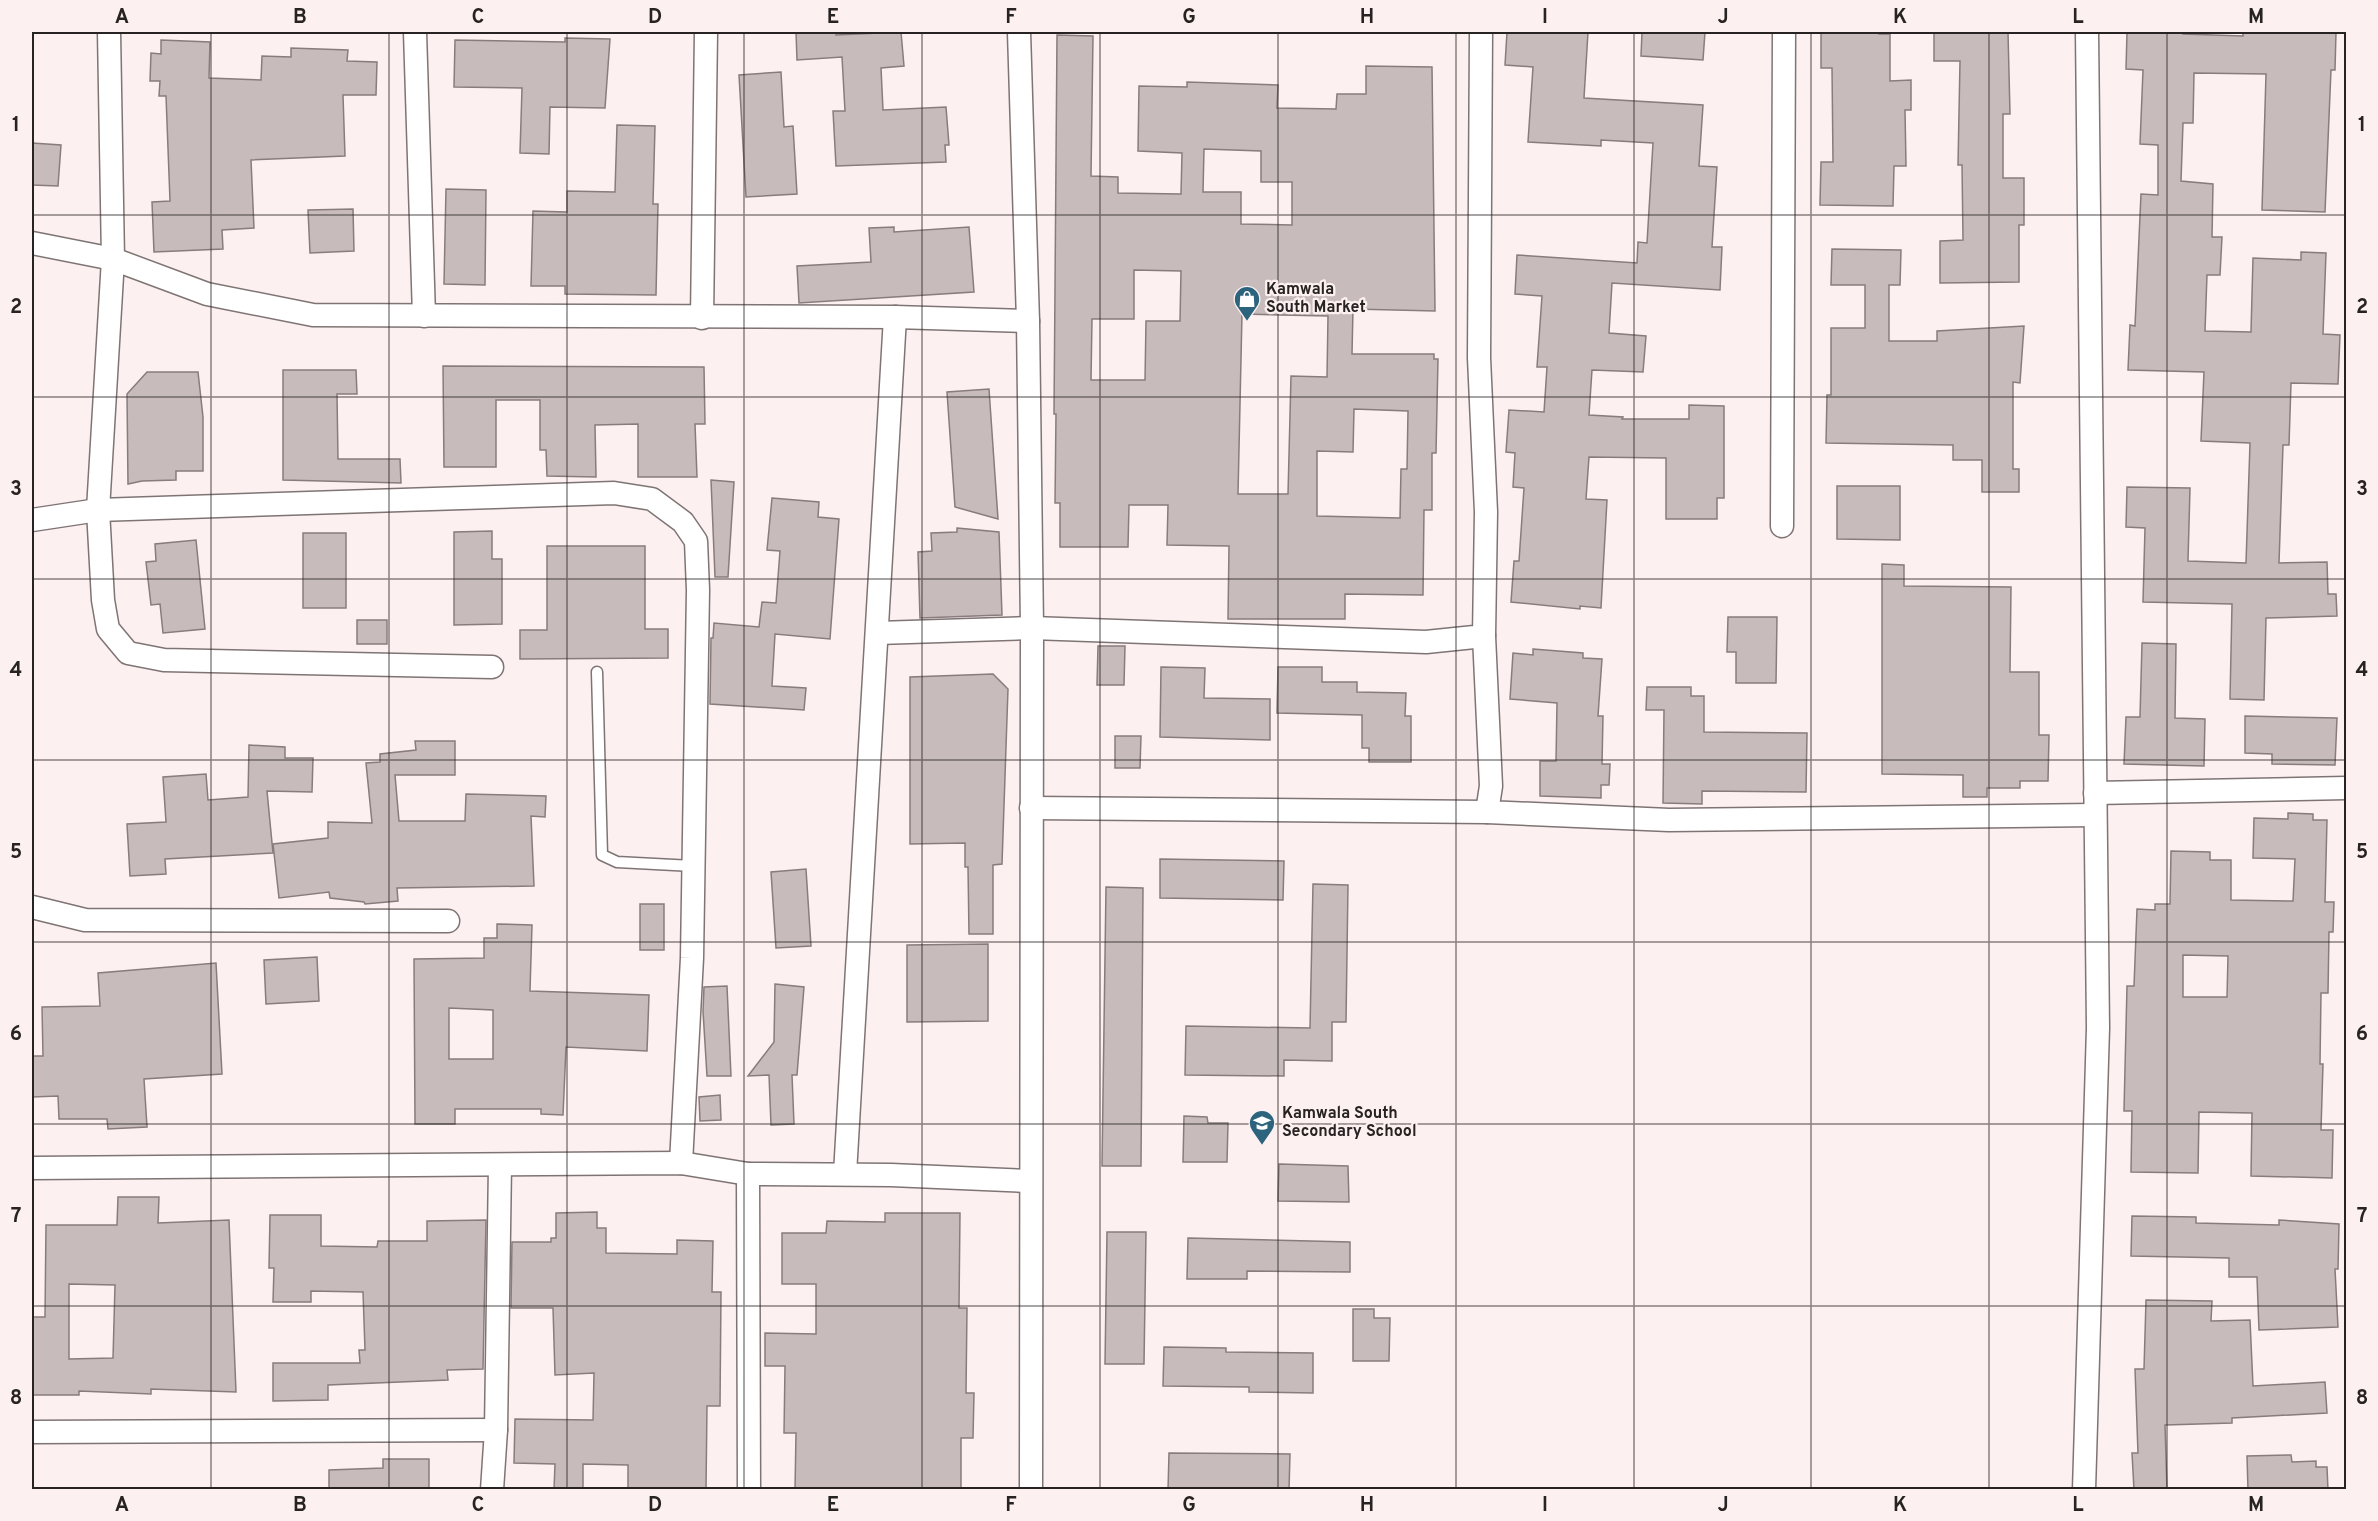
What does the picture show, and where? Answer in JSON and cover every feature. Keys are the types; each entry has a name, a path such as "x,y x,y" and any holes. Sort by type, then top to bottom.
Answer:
{"street":[{"path":"109,32 113,259 98,510 103,600 108,629 128,652 164,660 492,667"},
{"path":"416,32 424,316"},
{"path":"702,318 706,32"},
{"path":"1019,32 1028,321 1032,628 1031,1490"},
{"path":"1481,32 1479,358 1486,512 1484,636 1491,786 1487,812"},
{"path":"1782,526 1784,32"},
{"path":"2084,1490 2098,1028 2087,32"},
{"path":"32,243 113,259 207,294 313,315 895,317 1028,321"},
{"path":"844,1174 878,633 895,317"},
{"path":"32,520 98,510 614,493 652,499 683,522 696,542 692,958 681,1163"},
{"path":"878,633 1032,628 1426,642 1484,636"},
{"path":"1031,808 1487,812 1668,820 2095,804 2346,788"},
{"path":"32,907 85,920 448,921"},
{"path":"32,1168 681,1163 748,1174 844,1174 1030,1181"},
{"path":"492,1490 496,1430 500,1165"},
{"path":"748,1174 749,1490"},
{"path":"32,1432 496,1430"}],"lane":[{"path":"597,672 602,855 617,862 693,867"}],"building":[{"path":"796,32 836,32 836,35 901,32 904,66 881,68 883,110 946,107 949,145 945,145 946,162 836,166 833,111 845,111 842,57 797,60"},
{"path":"1507,32 1588,32 1584,98 1703,105 1699,166 1717,167 1712,247 1722,247 1720,290 1612,283 1609,333 1646,336 1643,372 1592,370 1589,415 1623,417 1622,419 1689,419 1689,405 1724,406 1724,498 1717,498 1717,519 1666,519 1666,458 1589,457 1586,499 1607,500 1601,608 1580,606 1580,609 1511,602 1514,561 1519,561 1524,488 1513,487 1515,453 1506,452 1509,410 1544,412 1547,367 1537,367 1542,296 1515,294 1517,255 1637,263 1638,242 1647,243 1653,143 1601,140 1601,146 1528,142 1533,67 1505,65"},
{"path":"1642,32 1705,32 1703,60 1641,56"},
{"path":"1821,32 1890,34 1890,81 1911,80 1911,110 1905,110 1906,166 1894,166 1893,206 1820,205 1821,162 1833,162 1832,68 1821,68"},
{"path":"1934,32 2008,32 2010,114 2003,114 2003,178 2024,178 2024,225 2019,225 2019,282 1940,283 1940,241 1963,240 1962,165 1958,165 1960,61 1934,61"},
{"path":"2127,32 2183,32 2183,34 2243,36 2243,32 2336,32 2335,70 2331,70 2325,212 2262,210 2266,74 2194,73 2193,123 2183,123 2181,181 2213,184 2212,237 2222,237 2220,275 2207,275 2205,331 2251,332 2253,258 2301,260 2301,252 2326,253 2323,334 2340,335 2338,384 2291,383 2289,445 2283,445 2279,563 2327,562 2328,594 2336,594 2337,616 2266,618 2264,700 2230,699 2232,604 2143,602 2145,528 2126,527 2127,487 2190,488 2188,561 2246,563 2250,443 2201,441 2204,372 2128,370 2130,325 2135,326 2141,194 2158,195 2158,145 2140,144 2143,70 2126,69"},
{"name":"Kamwala South Market","path":"1057,35 1093,36 1091,176 1118,177 1118,193 1181,194 1182,153 1138,151 1139,86 1187,87 1187,82 1278,85 1277,108 1336,109 1337,94 1366,94 1366,66 1432,67 1435,311 1353,309 1352,354 1434,354 1434,359 1438,359 1436,453 1432,453 1432,510 1424,510 1423,595 1345,594 1345,619 1228,619 1229,546 1167,545 1168,505 1129,505 1128,547 1060,547 1060,503 1055,503 1056,414 1054,414","holes":["1204,149 1261,151 1261,182 1292,182 1292,225 1241,224 1241,192 1203,192","1134,270 1181,271 1180,321 1146,321 1145,380 1091,380 1092,319 1134,319","1242,314 1328,316 1327,377 1291,376 1288,494 1238,494","1354,409 1408,411 1407,469 1401,469 1400,518 1317,516 1317,451 1353,452"]},
{"path":"565,38 610,39 605,108 550,107 549,154 520,153 522,88 454,87 455,40 565,42"},
{"path":"161,40 210,42 209,78 261,80 262,56 291,57 291,48 348,50 347,61 377,62 376,95 343,95 345,156 251,160 254,228 222,230 223,249 154,252 152,202 170,201 166,96 159,96 160,81 150,81 151,53 161,54"},
{"path":"781,72 784,127 793,126 797,194 746,197 739,75"},
{"path":"617,125 655,126 653,204 658,204 656,295 565,294 565,286 531,286 533,211 567,212 567,191 615,192"},
{"path":"32,143 61,145 58,186 32,185"},
{"path":"446,189 486,190 485,285 444,284"},
{"path":"353,209 354,251 310,253 308,210"},
{"path":"894,227 894,232 969,227 974,292 799,303 797,266 871,262 869,228"},
{"path":"1832,249 1901,250 1900,285 1889,285 1889,341 1937,341 1937,331 2024,326 2020,383 2013,382 2013,469 2019,469 2019,492 1982,492 1982,460 1953,460 1953,445 1826,443 1827,395 1831,395 1831,328 1865,328 1865,285 1831,285"},
{"path":"443,366 704,367 705,424 695,424 697,477 638,477 638,424 595,425 596,477 547,476 546,450 540,450 540,400 496,400 496,467 444,467"},
{"path":"283,370 356,370 357,394 337,394 338,459 400,459 401,483 283,480"},
{"path":"147,372 198,372 203,417 203,471 176,471 176,480 142,481 128,484 127,394"},
{"path":"989,389 998,519 955,507 947,392"},
{"path":"711,480 734,482 728,577 715,577"},
{"path":"1837,486 1900,486 1900,540 1837,539"},
{"path":"772,498 819,502 818,517 839,519 830,639 775,634 772,686 806,688 804,710 710,704 711,638 713,638 714,623 759,627 762,602 776,603 780,551 767,550"},
{"path":"957,528 999,532 1002,615 920,618 918,552 932,551 931,533 957,532"},
{"path":"492,531 492,559 502,559 502,624 454,625 454,532"},
{"path":"303,533 346,533 346,608 303,608"},
{"path":"196,540 205,629 163,633 160,604 151,605 146,562 156,561 155,544"},
{"path":"547,546 645,546 645,629 668,629 668,658 520,659 520,630 547,630"},
{"path":"1882,564 1904,565 1904,586 2011,587 2010,672 2039,672 2039,735 2049,735 2048,781 2020,781 2020,788 1987,788 1987,797 1963,797 1963,775 1882,774"},
{"path":"1728,617 1777,617 1776,683 1736,683 1736,652 1727,652"},
{"path":"357,620 387,620 387,644 357,644"},
{"path":"2142,643 2176,644 2175,718 2205,719 2204,766 2124,764 2126,717 2140,717"},
{"path":"1098,646 1125,646 1124,685 1097,685"},
{"path":"1533,649 1583,653 1583,658 1602,659 1598,716 1603,716 1602,764 1610,764 1609,785 1601,785 1601,798 1540,796 1540,761 1556,761 1557,703 1510,699 1513,653 1533,655"},
{"path":"1161,667 1205,668 1204,698 1270,699 1270,740 1160,737"},
{"path":"1278,667 1322,667 1322,682 1357,682 1357,692 1406,693 1405,716 1411,716 1411,762 1369,762 1369,748 1362,748 1362,715 1277,713"},
{"path":"993,674 1008,689 1002,864 993,865 993,934 969,934 968,867 965,867 965,843 910,844 910,677"},
{"path":"1647,687 1691,687 1691,696 1704,696 1704,732 1807,733 1806,792 1702,791 1702,804 1663,803 1664,710 1646,710"},
{"path":"2245,716 2337,718 2335,765 2272,764 2272,754 2245,753"},
{"path":"1115,736 1141,736 1140,768 1115,768"},
{"path":"415,741 455,741 455,775 395,775 399,821 465,821 466,794 546,796 545,817 531,816 534,886 397,888 398,901 365,904 364,902 330,898 329,892 279,898 273,844 328,838 328,822 372,823 366,763 380,762 380,754 416,750"},
{"path":"249,745 285,747 285,758 313,758 312,792 267,791 273,853 165,859 166,874 130,876 127,824 166,822 163,777 206,774 208,800 248,797"},
{"path":"2288,813 2313,814 2313,820 2327,820 2325,902 2334,902 2333,932 2329,932 2328,993 2321,993 2320,1064 2323,1064 2321,1130 2333,1130 2332,1178 2251,1176 2252,1113 2199,1112 2198,1173 2131,1172 2132,1111 2124,1111 2127,986 2134,986 2137,909 2155,910 2155,904 2170,904 2171,851 2210,852 2210,860 2231,860 2231,900 2293,901 2295,859 2253,858 2254,818 2288,819","holes":["2183,955 2228,956 2227,997 2183,997"]},
{"path":"1160,859 1284,861 1283,900 1160,898"},
{"path":"806,869 811,946 776,948 771,872"},
{"path":"1313,884 1348,885 1346,1022 1332,1022 1332,1061 1284,1060 1284,1076 1185,1075 1186,1026 1310,1028"},
{"path":"1106,887 1143,888 1141,1166 1102,1166"},
{"path":"640,904 664,904 664,950 640,950"},
{"path":"497,924 532,925 530,991 649,995 647,1051 566,1047 563,1115 541,1114 541,1109 455,1109 455,1124 415,1124 414,959 484,958 484,938 497,938","holes":["449,1008 493,1010 493,1059 449,1059"]},
{"path":"988,944 988,1021 907,1022 907,945"},
{"path":"317,957 319,1001 266,1004 264,960"},
{"path":"216,963 222,1074 144,1079 147,1127 108,1129 107,1119 59,1119 58,1096 32,1097 32,1056 43,1056 42,1007 100,1006 98,973"},
{"path":"775,984 804,987 797,1075 792,1075 794,1124 771,1125 769,1075 748,1076 774,1042"},
{"path":"727,986 731,1076 707,1076 703,1011 704,987"},
{"path":"720,1095 721,1120 700,1121 699,1097"},
{"path":"1184,1116 1207,1117 1208,1123 1228,1123 1227,1162 1183,1162"},
{"path":"1279,1164 1348,1166 1349,1202 1278,1201"},
{"path":"118,1197 159,1197 158,1223 229,1220 236,1392 151,1389 151,1394 79,1391 79,1395 32,1395 32,1317 45,1317 46,1225 117,1225","holes":["69,1284 115,1285 113,1358 69,1359"]},
{"path":"597,1212 597,1228 606,1228 606,1253 677,1254 677,1240 713,1241 712,1292 721,1292 720,1406 707,1406 706,1490 628,1490 628,1465 583,1464 583,1490 554,1490 555,1464 514,1463 515,1419 593,1420 594,1373 555,1375 553,1308 511,1308 512,1242 551,1242 551,1238 556,1238 556,1213"},
{"path":"885,1213 960,1213 959,1308 967,1308 966,1393 974,1393 973,1438 961,1438 961,1490 795,1490 796,1433 784,1433 785,1366 765,1366 765,1333 816,1334 816,1284 782,1284 782,1233 826,1233 827,1221 885,1222"},
{"path":"270,1215 321,1215 321,1246 377,1247 378,1241 427,1241 427,1221 486,1220 483,1369 447,1370 448,1380 328,1385 328,1400 273,1401 273,1363 360,1363 359,1350 365,1350 363,1292 311,1291 311,1302 273,1302 274,1268 269,1268"},
{"path":"2132,1216 2196,1217 2196,1223 2279,1225 2279,1220 2339,1224 2338,1269 2335,1269 2338,1327 2259,1330 2257,1277 2229,1277 2229,1258 2131,1256"},
{"path":"1107,1232 1146,1232 1144,1364 1105,1364"},
{"path":"1188,1238 1350,1242 1350,1272 1247,1271 1247,1279 1187,1279"},
{"path":"2146,1300 2212,1301 2211,1321 2250,1320 2253,1386 2325,1382 2327,1413 2232,1418 2232,1423 2165,1425 2167,1490 2134,1490 2132,1453 2138,1453 2135,1369 2144,1369"},
{"path":"1353,1309 1374,1309 1374,1318 1390,1318 1389,1361 1353,1361"},
{"path":"1164,1347 1226,1348 1226,1352 1313,1353 1313,1393 1249,1392 1249,1387 1163,1386"},
{"path":"1169,1453 1290,1454 1289,1490 1168,1490"},
{"path":"2291,1455 2292,1462 2316,1461 2316,1467 2327,1467 2328,1490 2248,1490 2247,1456"},
{"path":"383,1459 429,1459 429,1490 329,1490 329,1470 383,1468"}],"place":[{"name":"Kamwala South Market","path":"1247,322"},
{"name":"Kamwala South Secondary School","path":"1262,1146"}]}
